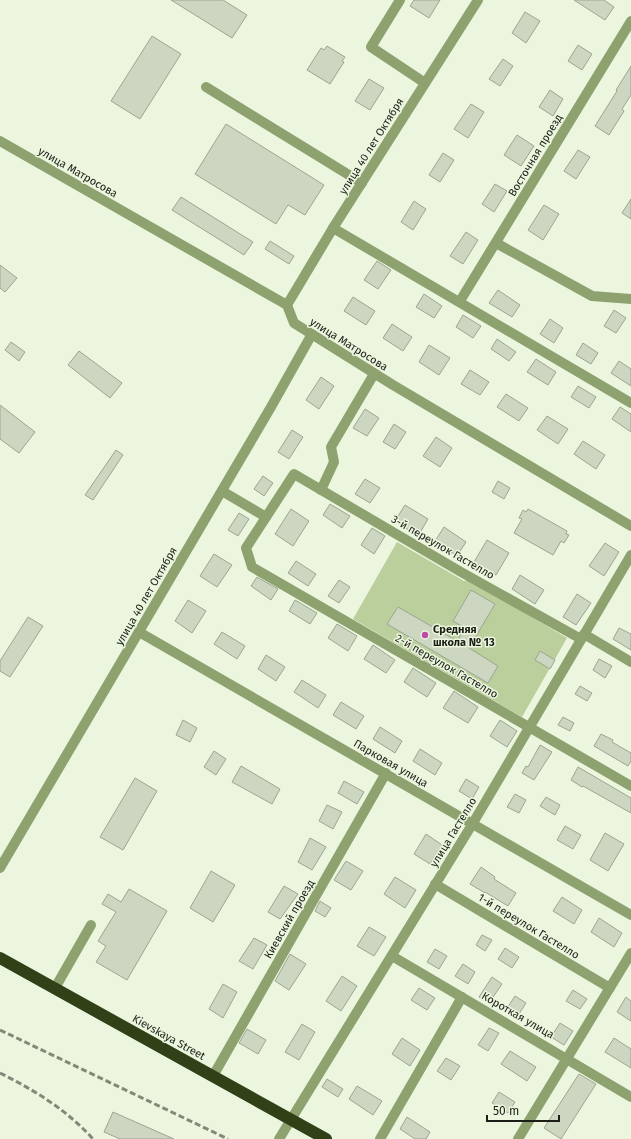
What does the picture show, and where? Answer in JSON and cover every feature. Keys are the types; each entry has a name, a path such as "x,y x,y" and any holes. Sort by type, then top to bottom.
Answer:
{"highway":[{"name":"Kievskaya Street","path":"0,958 326,1139"}],"street":[{"path":"400,0 371,47 425,83"},
{"name":"улица 40 лет Октября","path":"287,305 478,0"},
{"name":"Восточная проезд","path":"460,301 631,21"},
{"path":"206,87 362,183"},
{"name":"улица Матросова","path":"0,141 287,305 294,323 374,374 631,526"},
{"path":"334,228 631,403"},
{"path":"496,243 592,296 631,299"},
{"name":"улица 40 лет Октября","path":"0,868 222,491 312,334"},
{"path":"321,490 334,462 331,447 374,374"},
{"name":"3-й переулок Гастелло","path":"266,517 294,474 461,572 631,662"},
{"path":"222,491 266,517"},
{"name":"2-й переулок Гастелло","path":"266,517 246,548 252,567 631,786"},
{"name":"улица Гастелло","path":"279,1139 473,823 631,555"},
{"name":"Парковая улица","path":"139,632 631,915"},
{"name":"Киевский проезд","path":"212,1076 386,773"},
{"name":"1-й переулок Гастелло","path":"436,884 610,988"},
{"path":"55,988 91,925"},
{"path":"518,1139 631,953"},
{"name":"Короткая улица","path":"392,956 631,1097"},
{"path":"380,1139 462,997"}],"green space":[{"path":"397,542 464,581 470,580 567,638 522,717 353,619"}],"building":[{"path":"171,0 223,0 247,15 232,38"},
{"path":"414,0 440,0 429,18 410,6"},
{"path":"574,0 604,0 614,7 605,20"},
{"path":"525,12 540,21 526,43 512,33"},
{"path":"152,36 181,54 140,119 111,101"},
{"path":"578,45 592,54 582,70 568,61"},
{"path":"327,46 345,57 342,61 344,62 330,84 307,70 321,48 324,50"},
{"path":"503,59 513,66 500,86 489,79"},
{"path":"631,66 631,95 622,109 624,111 609,135 595,126"},
{"path":"369,79 384,88 370,110 355,101"},
{"path":"550,90 563,99 553,116 539,107"},
{"path":"471,104 484,112 468,138 454,129"},
{"path":"226,124 324,185 305,215 288,205 276,224 195,174"},
{"path":"517,135 534,146 521,166 504,155"},
{"path":"578,150 590,157 576,179 564,171"},
{"path":"443,153 454,160 440,182 429,175"},
{"path":"495,184 507,191 494,212 482,204"},
{"path":"181,197 253,242 244,255 172,210"},
{"path":"631,199 631,219 622,213"},
{"path":"414,201 426,209 413,230 401,222"},
{"path":"544,205 559,214 543,240 528,230"},
{"path":"466,232 478,240 463,264 450,256"},
{"path":"270,241 294,256 289,264 265,249"},
{"path":"377,261 391,270 378,289 364,280"},
{"path":"0,265 17,278 5,292 0,288"},
{"path":"498,290 520,305 512,317 489,303"},
{"path":"424,294 442,306 434,318 416,307"},
{"path":"353,297 375,311 366,325 344,311"},
{"path":"614,310 626,318 616,333 604,326"},
{"path":"463,315 481,326 473,338 456,327"},
{"path":"550,319 563,328 554,343 540,334"},
{"path":"392,324 412,337 403,351 383,338"},
{"path":"497,339 516,352 509,361 491,349"},
{"path":"11,342 25,352 19,361 5,350"},
{"path":"583,343 598,353 591,364 576,355"},
{"path":"429,345 450,358 439,375 419,362"},
{"path":"79,351 122,383 110,398 68,365"},
{"path":"536,359 556,372 548,385 527,372"},
{"path":"619,361 631,369 631,386 611,373"},
{"path":"470,370 489,382 480,395 461,384"},
{"path":"321,377 334,386 319,409 306,400"},
{"path":"578,386 596,397 589,408 571,397"},
{"path":"506,394 528,408 519,421 497,407"},
{"path":"0,405 35,432 19,453 0,439"},
{"path":"620,407 631,414 631,432 612,419"},
{"path":"365,409 379,418 367,436 353,428"},
{"path":"547,416 568,429 558,444 537,430"},
{"path":"394,424 406,432 395,449 383,442"},
{"path":"292,430 303,437 289,459 278,452"},
{"path":"436,437 452,448 440,467 423,456"},
{"path":"583,441 605,455 596,469 574,454"},
{"path":"116,450 123,455 93,500 85,495"},
{"path":"263,476 273,483 264,496 254,489"},
{"path":"365,479 380,488 370,503 355,494"},
{"path":"498,481 510,488 504,499 492,492"},
{"path":"330,504 350,516 342,528 323,515"},
{"path":"405,505 428,519 418,536 395,521"},
{"path":"291,509 309,521 293,546 275,534"},
{"path":"528,509 567,531 566,534 569,535 564,543 561,541 553,555 514,533 522,519 519,518 523,510 526,512"},
{"path":"239,513 249,519 238,536 228,530"},
{"path":"444,527 466,542 457,556 435,541"},
{"path":"372,528 385,536 374,554 361,545"},
{"path":"487,540 509,553 496,575 474,562"},
{"path":"605,543 619,552 604,576 589,566"},
{"path":"214,554 232,565 217,587 200,576"},
{"path":"296,561 316,574 308,586 288,573"},
{"path":"520,575 544,590 535,604 512,589"},
{"path":"257,577 278,589 271,600 251,586"},
{"path":"339,580 350,587 339,603 328,596"},
{"name":"Средняя школа № 13","path":"471,590 495,604 469,648 498,666 488,683 387,624 398,607 457,641 465,628 453,621"},
{"path":"577,594 591,603 576,625 563,617"},
{"path":"188,600 206,611 192,633 175,621"},
{"path":"295,600 317,613 310,624 289,611"},
{"path":"28,617 43,626 10,677 0,671 0,661"},
{"path":"337,624 357,636 348,651 328,638"},
{"path":"619,628 631,634 631,650 613,639"},
{"path":"222,632 245,646 237,659 214,644"},
{"path":"373,645 395,660 386,673 364,659"},
{"path":"540,651 555,660 550,669 535,660"},
{"path":"266,655 285,667 276,681 258,669"},
{"path":"599,659 612,666 605,678 593,670"},
{"path":"413,668 436,683 427,697 404,682"},
{"path":"302,680 326,695 318,708 294,692"},
{"path":"580,686 592,693 587,701 575,694"},
{"path":"454,691 478,707 468,723 443,708"},
{"path":"341,702 364,716 356,729 333,715"},
{"path":"563,717 574,723 570,731 558,725"},
{"path":"183,720 197,728 190,742 176,735"},
{"path":"500,720 517,731 507,747 490,736"},
{"path":"380,727 402,741 395,753 373,739"},
{"path":"601,734 613,740 612,742 631,753 631,761 628,766 594,746"},
{"path":"540,745 552,752 534,780 522,773 526,766 528,767"},
{"path":"420,749 442,763 435,775 413,761"},
{"path":"214,751 226,759 216,775 204,767"},
{"path":"241,766 280,789 272,804 232,782"},
{"path":"578,767 631,798 631,813 571,780"},
{"path":"135,778 157,791 123,850 100,837"},
{"path":"466,779 479,787 472,799 459,791"},
{"path":"344,781 364,792 357,804 338,793"},
{"path":"515,794 526,800 519,813 507,807"},
{"path":"546,797 560,805 555,815 540,806"},
{"path":"327,805 342,812 333,829 319,821"},
{"path":"565,826 581,835 573,849 557,840"},
{"path":"605,833 624,844 608,871 590,860"},
{"path":"426,834 442,845 430,864 414,854"},
{"path":"310,838 326,847 312,870 298,862"},
{"path":"346,861 363,871 351,890 334,880"},
{"path":"481,867 495,877 494,879 516,893 508,906 470,884"},
{"path":"211,871 235,885 213,922 190,908"},
{"path":"395,877 416,890 405,908 384,894"},
{"path":"284,886 298,894 280,919 268,912"},
{"path":"129,889 167,911 127,980 96,962 106,946 98,941 116,912 102,904 108,894 121,902"},
{"path":"562,897 582,910 574,924 553,911"},
{"path":"320,901 331,908 325,917 315,911"},
{"path":"599,918 622,933 614,947 591,932"},
{"path":"369,927 386,937 374,956 357,946"},
{"path":"482,935 492,940 485,951 476,945"},
{"path":"254,938 267,945 253,969 239,961"},
{"path":"505,948 519,957 512,968 498,959"},
{"path":"435,949 447,956 439,969 427,962"},
{"path":"290,954 306,964 289,990 275,981"},
{"path":"463,964 475,972 468,984 455,976"},
{"path":"342,976 357,986 341,1011 326,1001"},
{"path":"492,977 502,984 489,1003 479,997"},
{"path":"223,984 237,992 223,1018 209,1009"},
{"path":"419,988 435,998 427,1010 411,1000"},
{"path":"573,990 587,999 580,1009 566,1001"},
{"path":"515,996 526,1003 517,1017 506,1010"},
{"path":"626,997 631,1001 631,1021 617,1012"},
{"path":"560,1023 573,1031 564,1045 551,1037"},
{"path":"302,1024 315,1032 299,1060 285,1052"},
{"path":"489,1028 499,1033 488,1051 478,1045"},
{"path":"247,1029 266,1040 258,1054 239,1043"},
{"path":"402,1038 420,1050 410,1066 392,1054"},
{"path":"614,1038 631,1049 631,1068 605,1052"},
{"path":"510,1051 536,1067 527,1081 501,1064"},
{"path":"446,1058 460,1066 451,1080 437,1071"},
{"path":"579,1074 596,1084 561,1139 544,1128"},
{"path":"327,1079 343,1089 338,1097 322,1087"},
{"path":"357,1086 382,1101 373,1115 349,1099"},
{"path":"499,1092 515,1102 508,1113 492,1103"},
{"path":"113,1112 174,1139 120,1139 104,1132"},
{"path":"407,1117 430,1132 426,1139 415,1139 400,1129"}],"railway":[{"path":"0,1030 228,1139"},
{"path":"0,1073 25,1086 50,1102 72,1119 93,1139"}],"place":[{"name":"Средняя школа № 13","path":"425,635"}]}
